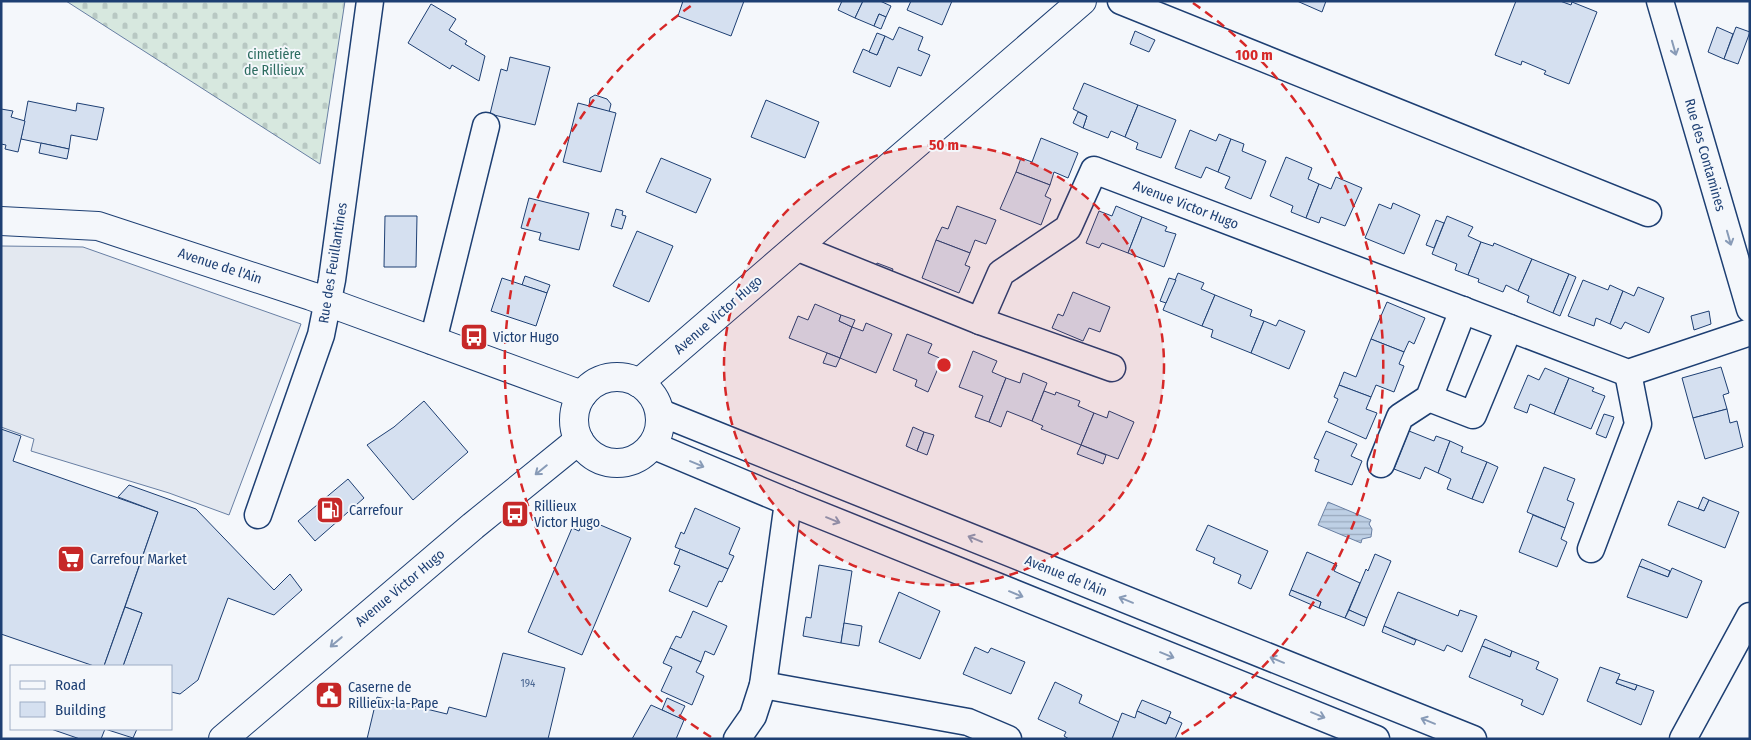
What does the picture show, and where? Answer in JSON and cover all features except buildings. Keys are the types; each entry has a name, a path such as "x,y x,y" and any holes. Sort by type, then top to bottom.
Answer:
{"street":[{"name":"Rue des Feuillantines","path":"258,515 321,335 328,303 370,1"},
{"name":"Avenue Victor Hugo","path":"639,383 1082,1"},
{"path":"1121,1 1648,213"},
{"name":"Rue des Contamines","path":"1660,1 1750,310"},
{"path":"433,341 486,126"},
{"name":"Avenue Victor Hugo","path":"980,321 1001,272 1068,228 1094,170 1463,310"},
{"name":"Avenue de l'Ain","path":"1,221 98,226 328,303 582,395"},
{"path":"796,247 980,321 1112,368"},
{"path":"1381,464 1400,416 1429,398 1463,310 1628,373 1750,332"},
{"path":"1429,398 1473,415 1509,328"},
{"path":"1591,549 1638,424 1628,373"},
{"path":"615,377 628,378 639,383 649,391 659,412 657,435 652,444 643,454 632,460 619,463 606,462 594,457 584,448 579,440 574,423 575,408 582,395 597,382 615,377"},
{"name":"Avenue de l'Ain","path":"659,412 1473,739"},
{"name":"Avenue Victor Hugo","path":"223,739 473,526 579,440"},
{"path":"652,444 788,502 1376,739"},
{"path":"737,739 753,716 763,685 788,502"},
{"path":"1683,739 1750,616"},
{"path":"763,685 968,722 1008,739"}],"green space":[{"name":"cimetière de Rillieux","path":"66,1 345,1 320,164"}],"shaded area":[{"path":"1,246 83,247 301,324 229,515 169,493 31,451 34,439 1,427"}],"water":[{"path":"1328,502 1371,520 1369,524 1372,529 1371,537 1362,539 1361,543 1318,525"}],"place":[{"name":"Victor Hugo","path":"474,337"},
{"name":"Carrefour","path":"330,510"},
{"name":"Rillieux Victor Hugo","path":"515,514"},
{"name":"Carrefour Market","path":"71,559"},
{"name":"Caserne de Rillieux-la-Pape","path":"329,695"}]}
